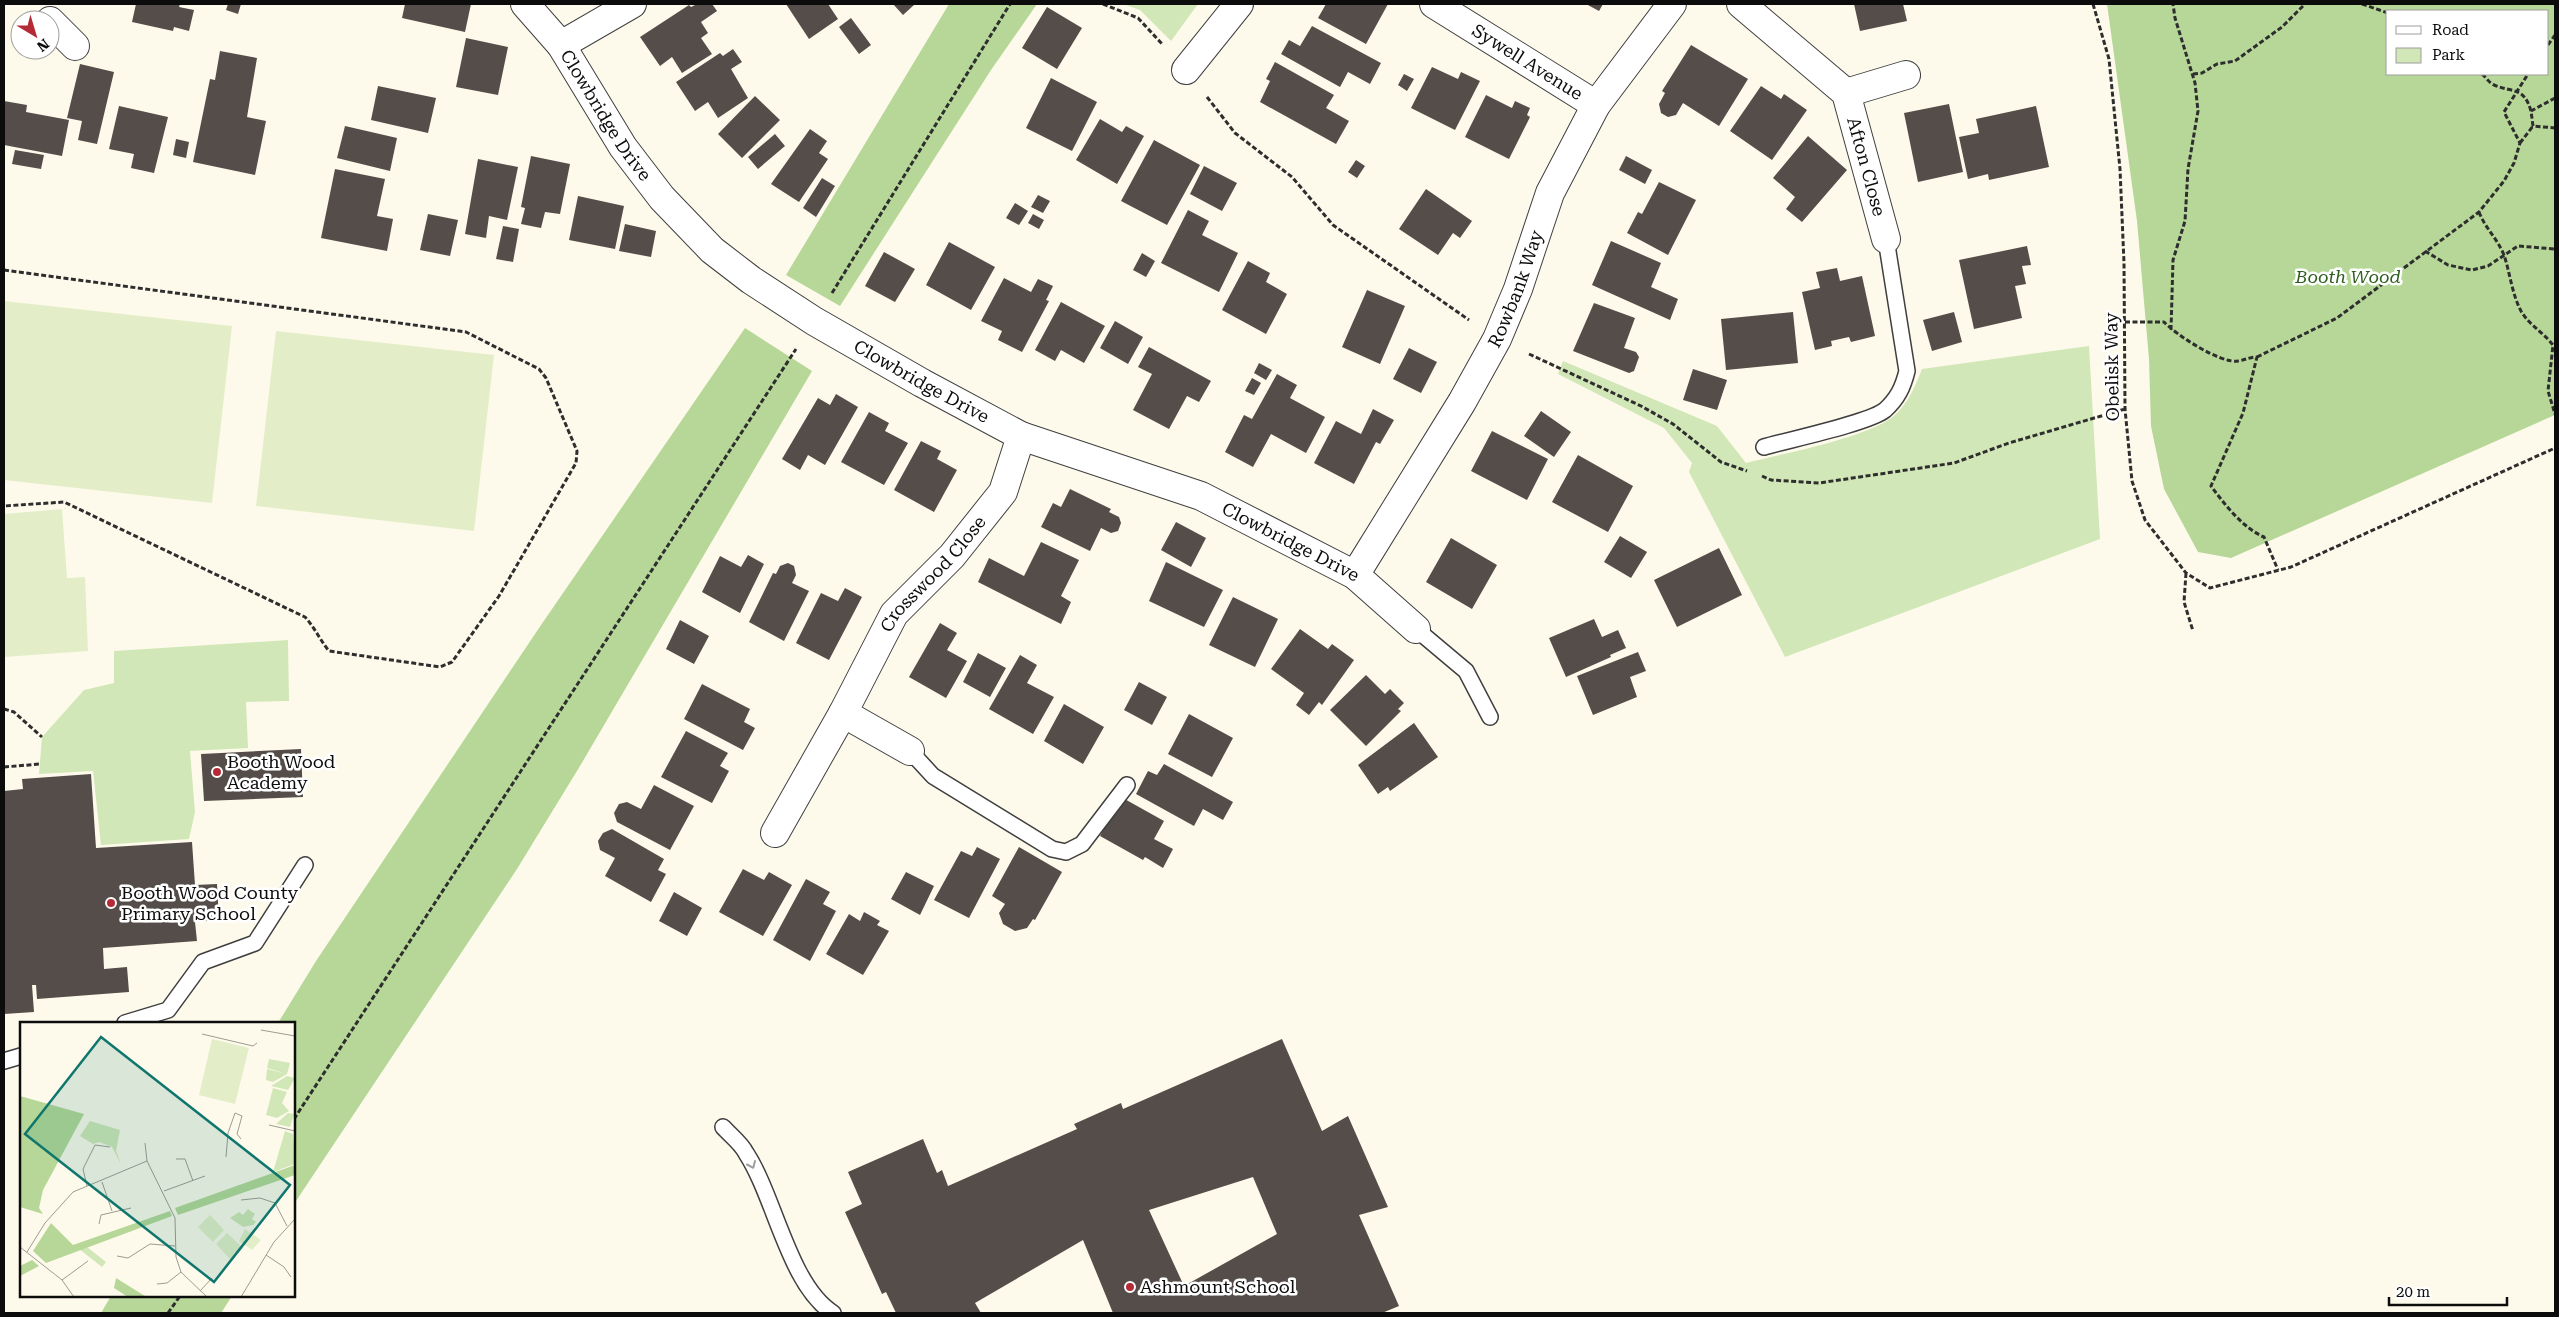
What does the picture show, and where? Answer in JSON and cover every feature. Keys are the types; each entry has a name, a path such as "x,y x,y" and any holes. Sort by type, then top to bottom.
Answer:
{"street":[{"name":"Clowbridge Drive","path":"525,4 561,46 623,147 662,198 712,250 751,280 814,321 922,383 1021,436 1200,496 1355,575 1416,629"},
{"path":"561,46 632,4"},
{"path":"1186,70 1239,4"},
{"name":"Sywell Avenue","path":"1434,4 1596,105"},
{"name":"Rowbank Way","path":"1355,575 1462,402 1497,339 1518,289 1550,193 1596,105 1672,4"},
{"name":"Afton Close","path":"1741,4 1846,93 1886,239"},
{"path":"60,30 75,46"},
{"name":"Afton Close","path":"1846,93 1906,75"},
{"name":"Crosswood Close","path":"775,832 843,713 894,614 952,556 1003,492 1021,436"},
{"path":"843,713 910,751"}],"lane":[{"path":"1764,446 1851,424 1884,411 1902,391 1907,370 1886,239"},
{"path":"1416,629 1466,671 1490,717"},
{"path":"910,751 933,776 1052,849 1066,852 1082,844 1127,785"},
{"path":"128,1022 168,1010 204,962 255,942 305,865"},
{"path":"4,1061 20,1056"},
{"path":"723,1127 746,1152 804,1281 824,1308 833,1313"}],"path":[{"path":"295,1117 814,321 1010,4"},
{"path":"1103,4 1138,18 1186,70 1235,133 1292,177 1333,225 1497,339"},
{"name":"Obelisk Way","path":"2093,4 2109,58 2120,169 2125,322 2125,409 2132,481 2145,520 2186,573 2210,588 2278,570 2319,554 2555,448"},
{"path":"2171,330 2173,260 2185,221 2188,169 2198,111 2193,74 2175,18 2174,4"},
{"path":"2193,74 2202,73 2217,64 2235,60 2282,27 2306,4"},
{"path":"2362,4 2386,12"},
{"path":"2125,322 2164,322 2171,330 2218,357 2237,361 2247,357 2257,357 2337,318 2478,212 2504,181 2514,164 2520,143 2533,126 2531,111 2526,98 2517,91 2492,84 2483,75"},
{"path":"2520,143 2504,112 2527,75"},
{"path":"2531,111 2555,98"},
{"path":"2533,126 2555,128"},
{"path":"2478,212 2485,227 2496,237 2521,310 2530,323 2542,331 2553,345 2548,391 2555,414"},
{"path":"2425,251 2448,265 2472,270 2488,266 2518,246 2555,249"},
{"path":"4,270 466,332 539,369 546,378 577,451 576,463 499,596 452,662 440,667 329,651 316,629 305,617 64,502 4,506"},
{"path":"2257,357 2243,413 2211,486 2226,506 2240,518 2250,531 2264,537 2278,570"},
{"path":"2186,573 2184,602 2193,631"},
{"path":"4,709 14,712 42,737"},
{"path":"4,767 40,764"},
{"path":"168,1313 179,1297"}],"green space":[{"path":"949,4 1037,4 991,70 840,306 786,275"},
{"path":"1123,4 1198,4 1171,41 1140,10"},
{"name":"Booth Wood","path":"2107,4 2555,4 2555,415 2231,558 2198,552 2164,489 2151,426 2149,359 2137,221"},
{"path":"4,301 232,326 212,503 4,480"},
{"path":"745,328 812,371 580,766 517,869 295,1202 295,1022 279,1022 316,961 539,628"},
{"path":"276,331 494,355 474,531 256,506"},
{"path":"2089,346 2100,539 1785,657 1689,472 1692,463 1664,428 1558,374 1563,361 1717,426 1746,463 1836,441 1885,422 1903,406 1912,392 1922,369"},
{"path":"62,509 67,578 85,577 88,651 4,657 4,514"},
{"path":"288,640 289,701 246,702 248,748 190,751 195,812 189,839 101,845 93,771 39,774 42,737 84,690 114,683 114,651"},
{"path":"110,1297 231,1297 221,1313 101,1313"}],"building":[{"path":"136,4 180,4 179,7 194,10 189,31 174,27 173,31 132,22"},
{"path":"228,4 241,4 238,14 226,10"},
{"path":"405,4 471,4 465,32 402,18"},
{"path":"697,4 712,4 717,11 701,22 708,33 701,38 712,54 682,73 672,57 660,66 640,37 689,5 691,7"},
{"path":"786,4 828,4 838,19 809,39"},
{"path":"893,4 913,4 914,5 903,15"},
{"path":"1326,4 1388,4 1366,44 1318,18"},
{"path":"1586,4 1603,4 1599,11"},
{"path":"1854,4 1903,4 1907,21 1860,31"},
{"path":"1047,7 1082,28 1057,69 1022,48"},
{"path":"851,18 871,45 859,54 839,27"},
{"path":"1312,26 1381,63 1370,84 1348,72 1340,87 1281,54 1289,40 1300,46"},
{"path":"466,38 508,47 498,95 456,87"},
{"path":"1691,45 1748,79 1719,126 1683,103 1676,115 1668,117 1661,113 1659,104 1665,93 1662,91"},
{"path":"733,49 742,62 731,69 748,98 718,118 708,102 695,111 676,82 720,53 723,56"},
{"path":"220,51 257,58 247,117 266,121 255,175 193,162 210,79 215,80"},
{"path":"1275,62 1334,95 1326,108 1349,121 1336,144 1260,102 1270,81 1266,79"},
{"path":"80,64 114,72 97,144 78,140 82,121 67,118"},
{"path":"1432,67 1458,79 1461,72 1480,81 1455,130 1411,108"},
{"path":"1404,74 1414,79 1407,91 1398,85"},
{"path":"1051,78 1097,102 1072,151 1026,128"},
{"path":"378,86 436,98 428,133 371,120"},
{"path":"1761,86 1781,99 1784,94 1807,110 1772,160 1730,131"},
{"path":"1486,95 1512,108 1515,101 1530,108 1527,115 1530,117 1509,159 1465,137"},
{"path":"755,96 780,120 742,158 718,134"},
{"path":"4,101 27,105 26,112 69,120 62,156 4,145"},
{"path":"1949,104 1963,172 1918,182 1904,113"},
{"path":"119,106 168,117 154,173 131,168 134,154 109,149"},
{"path":"2036,106 2049,167 1989,180 1988,174 1968,179 1959,137 1979,133 1976,119"},
{"path":"1100,119 1122,132 1126,126 1144,136 1117,184 1076,160"},
{"path":"345,126 397,138 390,171 337,158"},
{"path":"810,129 827,141 819,153 828,159 799,202 771,184"},
{"path":"775,134 785,146 758,169 748,157"},
{"path":"1808,136 1847,170 1802,222 1786,209 1795,197 1773,178"},
{"path":"176,139 189,142 186,158 173,155"},
{"path":"1154,140 1200,165 1167,225 1121,201"},
{"path":"15,150 44,155 41,169 12,164"},
{"path":"531,156 570,164 560,214 545,212 541,228 521,224 525,208 521,207"},
{"path":"1626,156 1652,170 1645,184 1619,170"},
{"path":"478,159 518,167 507,220 489,216 486,238 465,234"},
{"path":"1356,160 1365,166 1357,178 1348,172"},
{"path":"1204,166 1237,183 1222,211 1190,194"},
{"path":"335,169 385,179 377,216 393,219 387,251 321,238"},
{"path":"822,178 835,186 816,217 803,208"},
{"path":"1659,182 1696,200 1668,255 1627,233 1638,212 1642,214"},
{"path":"1426,189 1472,221 1460,238 1453,233 1438,255 1399,229"},
{"path":"1038,195 1050,201 1043,213 1031,207"},
{"path":"578,196 624,206 615,249 569,240"},
{"path":"1015,203 1028,211 1019,225 1006,218"},
{"path":"1188,210 1209,221 1202,235 1238,253 1219,292 1161,263"},
{"path":"428,214 458,220 450,256 420,250"},
{"path":"1033,214 1044,220 1039,229 1028,223"},
{"path":"625,224 656,231 651,257 619,251"},
{"path":"503,226 519,229 513,262 496,259"},
{"path":"1611,241 1661,263 1651,287 1678,299 1670,320 1592,285"},
{"path":"949,242 995,267 971,310 926,285"},
{"path":"2027,246 2031,265 2022,266 2026,284 2015,286 2022,318 1974,329 1959,260"},
{"path":"884,252 915,269 895,302 865,286"},
{"path":"1142,253 1155,261 1146,277 1133,270"},
{"path":"1248,261 1270,273 1266,282 1287,294 1266,334 1222,310"},
{"path":"1837,268 1840,281 1862,276 1875,336 1851,342 1849,337 1831,341 1832,346 1815,350 1802,292 1820,288 1816,272"},
{"path":"1004,278 1031,292 1038,279 1053,286 1046,300 1049,301 1022,352 998,340 1002,331 981,321"},
{"path":"1367,290 1405,306 1380,364 1342,347"},
{"path":"1061,302 1105,326 1084,363 1061,350 1055,361 1035,350"},
{"path":"1594,303 1635,318 1624,348 1636,352 1639,357 1634,371 1629,373 1573,351"},
{"path":"1793,312 1798,363 1726,370 1721,319"},
{"path":"1954,312 1962,342 1932,351 1923,320"},
{"path":"1115,321 1143,337 1128,364 1100,348"},
{"path":"1149,347 1211,381 1199,402 1187,396 1169,429 1133,410 1152,374 1138,367"},
{"path":"1409,348 1437,362 1421,393 1393,379"},
{"path":"1259,363 1272,370 1266,380 1254,373"},
{"path":"1693,369 1727,380 1717,410 1683,400"},
{"path":"1277,374 1297,385 1290,398 1325,417 1306,453 1271,434 1253,467 1225,452 1244,415 1252,419"},
{"path":"1252,378 1261,383 1254,395 1245,391"},
{"path":"836,394 858,407 825,465 808,455 800,470 782,459 818,398 830,405"},
{"path":"1373,409 1394,420 1380,444 1376,442 1354,484 1314,463 1336,421 1361,434"},
{"path":"1541,411 1571,432 1554,457 1524,436"},
{"path":"869,412 889,423 885,431 908,443 884,485 841,462"},
{"path":"1492,431 1548,459 1527,500 1471,471"},
{"path":"921,441 941,451 937,459 957,470 934,512 894,490"},
{"path":"1578,455 1633,486 1608,532 1552,502"},
{"path":"1070,489 1111,509 1109,512 1119,517 1121,523 1118,531 1111,533 1101,528 1090,551 1041,527 1053,503 1061,507"},
{"path":"1176,522 1206,538 1191,567 1161,550"},
{"path":"1620,536 1647,552 1631,578 1604,562"},
{"path":"1451,538 1497,565 1472,609 1426,582"},
{"path":"1041,542 1079,560 1061,596 1071,602 1061,624 978,582 989,558 1024,576"},
{"path":"1719,548 1742,595 1677,627 1654,580"},
{"path":"748,555 764,564 740,613 702,592 720,556 741,567"},
{"path":"1166,562 1223,590 1204,627 1149,601"},
{"path":"788,563 794,566 796,575 792,583 809,591 784,641 749,622 773,573 776,574 780,566"},
{"path":"845,588 862,597 829,660 796,643 821,593 838,601"},
{"path":"1233,597 1278,619 1255,667 1209,645"},
{"path":"1594,619 1602,637 1618,630 1626,648 1610,655 1611,657 1566,677 1549,638"},
{"path":"680,620 709,636 694,664 666,649"},
{"path":"940,623 957,633 947,650 967,661 946,698 909,677"},
{"path":"1300,629 1328,649 1332,644 1354,660 1322,705 1319,702 1309,715 1296,705 1304,693 1271,669"},
{"path":"1638,652 1646,671 1630,677 1637,697 1593,715 1577,676"},
{"path":"978,653 1006,668 990,697 963,682"},
{"path":"1020,655 1037,665 1027,683 1054,697 1033,734 989,709"},
{"path":"1366,675 1385,694 1390,689 1404,703 1398,709 1401,711 1366,746 1330,710"},
{"path":"1139,682 1167,697 1152,725 1124,710"},
{"path":"702,684 750,709 744,722 755,728 743,750 684,719"},
{"path":"1064,704 1104,727 1083,764 1044,741"},
{"path":"1189,714 1233,738 1212,777 1168,754"},
{"path":"1414,723 1438,757 1390,791 1388,787 1378,794 1358,765"},
{"path":"686,731 728,753 720,766 729,771 712,803 661,777"},
{"path":"301,749 303,797 204,801 201,754"},
{"path":"1164,764 1233,802 1223,820 1203,809 1194,826 1136,794 1148,771 1157,775"},
{"name":"Booth Wood County Primary School","path":"91,774 96,848 192,842 195,885 217,884 219,920 195,922 197,941 103,948 104,969 127,967 129,992 37,999 36,985 32,985 34,1012 4,1014 4,791 23,789 22,779"},
{"path":"654,785 694,806 670,850 617,822 614,813 619,804 627,802 641,809"},
{"path":"1121,797 1164,821 1154,839 1173,849 1163,868 1145,857 1143,860 1100,836"},
{"path":"612,829 664,859 658,870 666,874 651,902 605,876 615,858 600,850 598,841 603,833"},
{"path":"977,847 1000,859 969,918 934,900 961,851 972,856"},
{"path":"1019,847 1062,872 1035,920 1033,919 1027,928 1015,931 1003,924 999,913 1005,904 992,896"},
{"path":"743,869 764,880 769,872 792,885 763,936 719,912"},
{"path":"906,872 934,886 920,915 891,899"},
{"path":"806,879 830,892 823,904 836,911 810,961 773,940"},
{"path":"674,892 702,908 687,936 659,921"},
{"path":"864,912 880,921 877,925 889,931 863,975 826,954 849,914 860,921"},
{"name":"Ashmount School","path":"1282,1039 1322,1131 1348,1116 1388,1207 1359,1215 1399,1306 1382,1313 1113,1313 1083,1240 975,1303 981,1313 896,1313 886,1292 882,1294 845,1212 862,1204 848,1172 923,1139 937,1173 942,1170 948,1186 1077,1129 1074,1124 1121,1103 1123,1109","holes":["1253,1177 1277,1234 1184,1286 1149,1210"]}],"place":[{"name":"Booth Wood Academy","path":"217,772"},
{"name":"Booth Wood County Primary School","path":"111,903"},
{"name":"Ashmount School","path":"1130,1287"}]}
